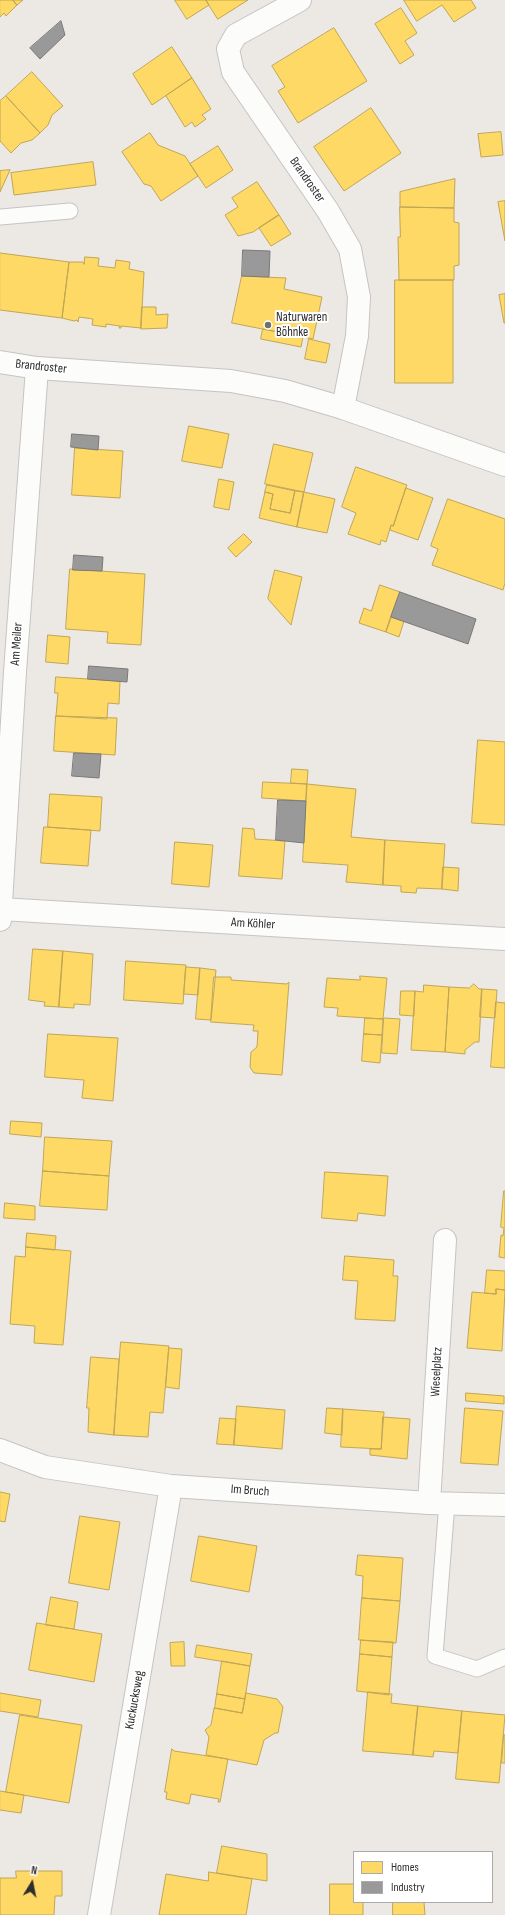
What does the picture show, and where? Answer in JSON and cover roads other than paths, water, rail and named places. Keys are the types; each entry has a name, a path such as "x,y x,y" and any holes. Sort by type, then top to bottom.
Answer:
{"street":[{"name":"Brandroster","path":"300,0 236,35 228,49 233,72 328,211 350,249 359,298 357,336 343,408"},
{"name":"Brandroster","path":"0,362 37,368 231,380 285,391 343,408 505,465"},
{"name":"Am Meiler","path":"0,914 8,672 37,368"},
{"name":"Am Köhler","path":"0,914 505,939"},
{"name":"Wieselplatz","path":"438,1503 445,1240"},
{"name":"Im Bruch","path":"0,1450 45,1467 171,1486 438,1503 505,1505"},
{"name":"Kuckucksweg","path":"99,1915 171,1486"}],"lane":[{"path":"0,217 70,211"},
{"path":"438,1503 435,1656 477,1669 505,1657"}],"place":[{"name":"Naturwaren Böhnke","path":"268,325"}]}
